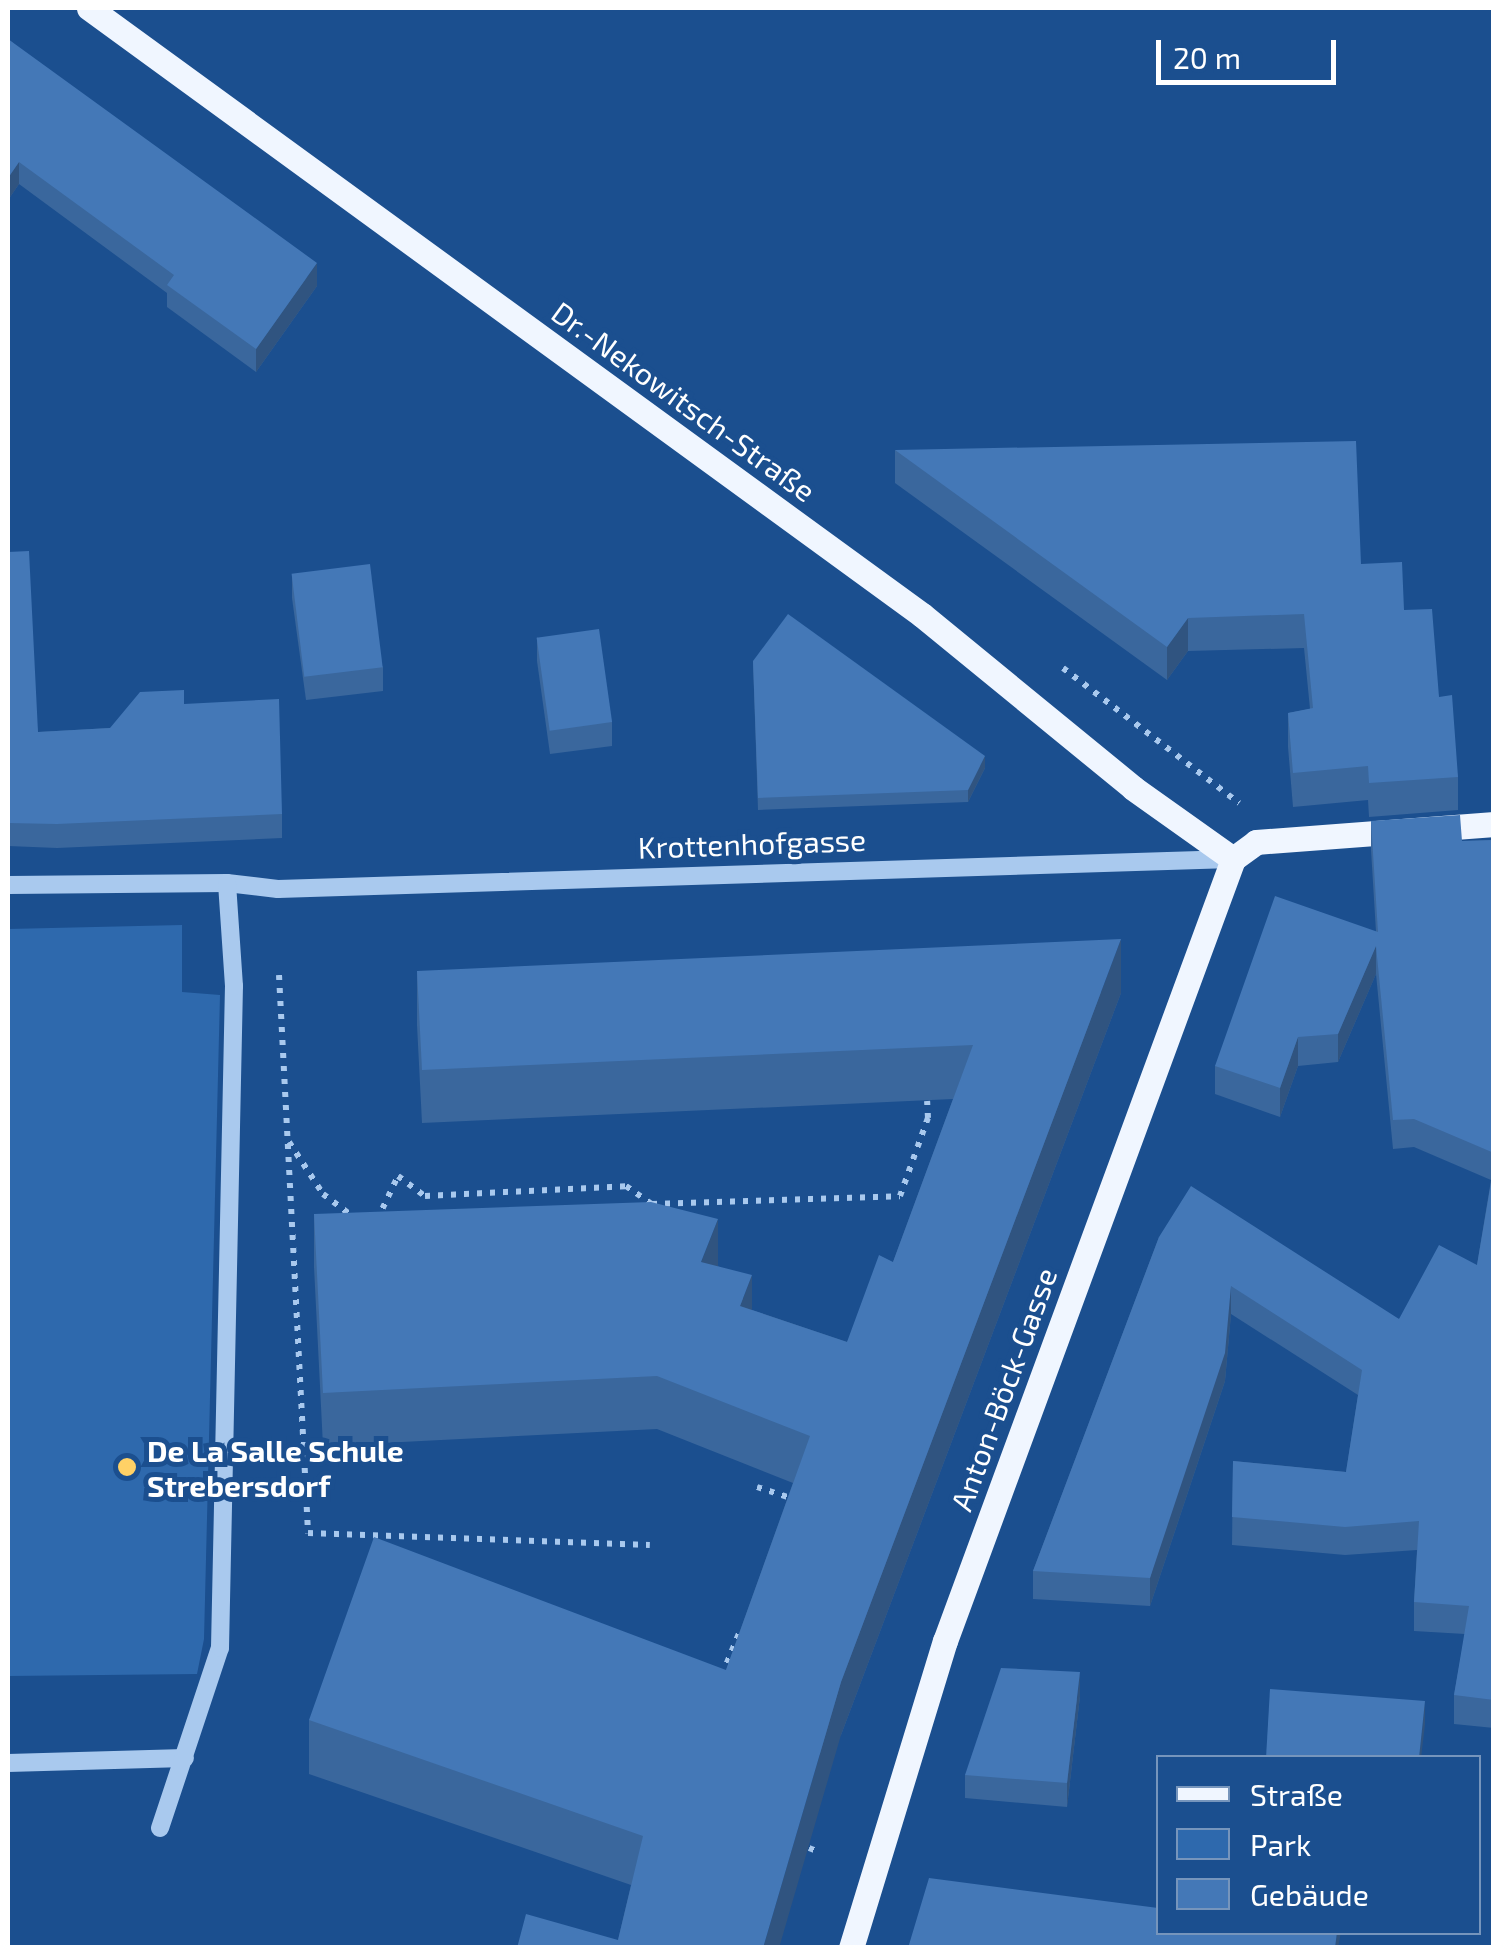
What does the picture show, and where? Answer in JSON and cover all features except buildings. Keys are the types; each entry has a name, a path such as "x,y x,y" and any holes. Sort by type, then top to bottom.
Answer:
{"main road":[{"name":"Dr.-Nekowitsch-Straße","path":"90,8 922,615 1134,788 1233,858"},
{"name":"Krottenhofgasse","path":"1233,858 1256,842 1494,824"},
{"name":"Anton-Böck-Gasse","path":"851,1948 944,1640 1233,858"}],"street":[{"name":"Krottenhofgasse","path":"8,885 227,884 278,889 1233,858"},
{"path":"160,1828 220,1648 234,986 227,884"},
{"path":"8,1762 185,1758"}],"path":[{"path":"279,975 308,1533 650,1546"},
{"path":"287,1140 323,1194 366,1226 374,1225 398,1176 425,1196 626,1186 652,1204 900,1196 928,1118 927,1101"},
{"path":"703,1202 704,1218"},
{"path":"757,1487 794,1500 786,1518"},
{"path":"718,1689 743,1626"}],"green space":[{"name":"De La Salle Schule Strebersdorf","path":"182,925 182,992 220,995 204,1639 197,1674 8,1676 8,929"}],"place":[{"name":"De La Salle Schule Strebersdorf","path":"127,1467"}]}
